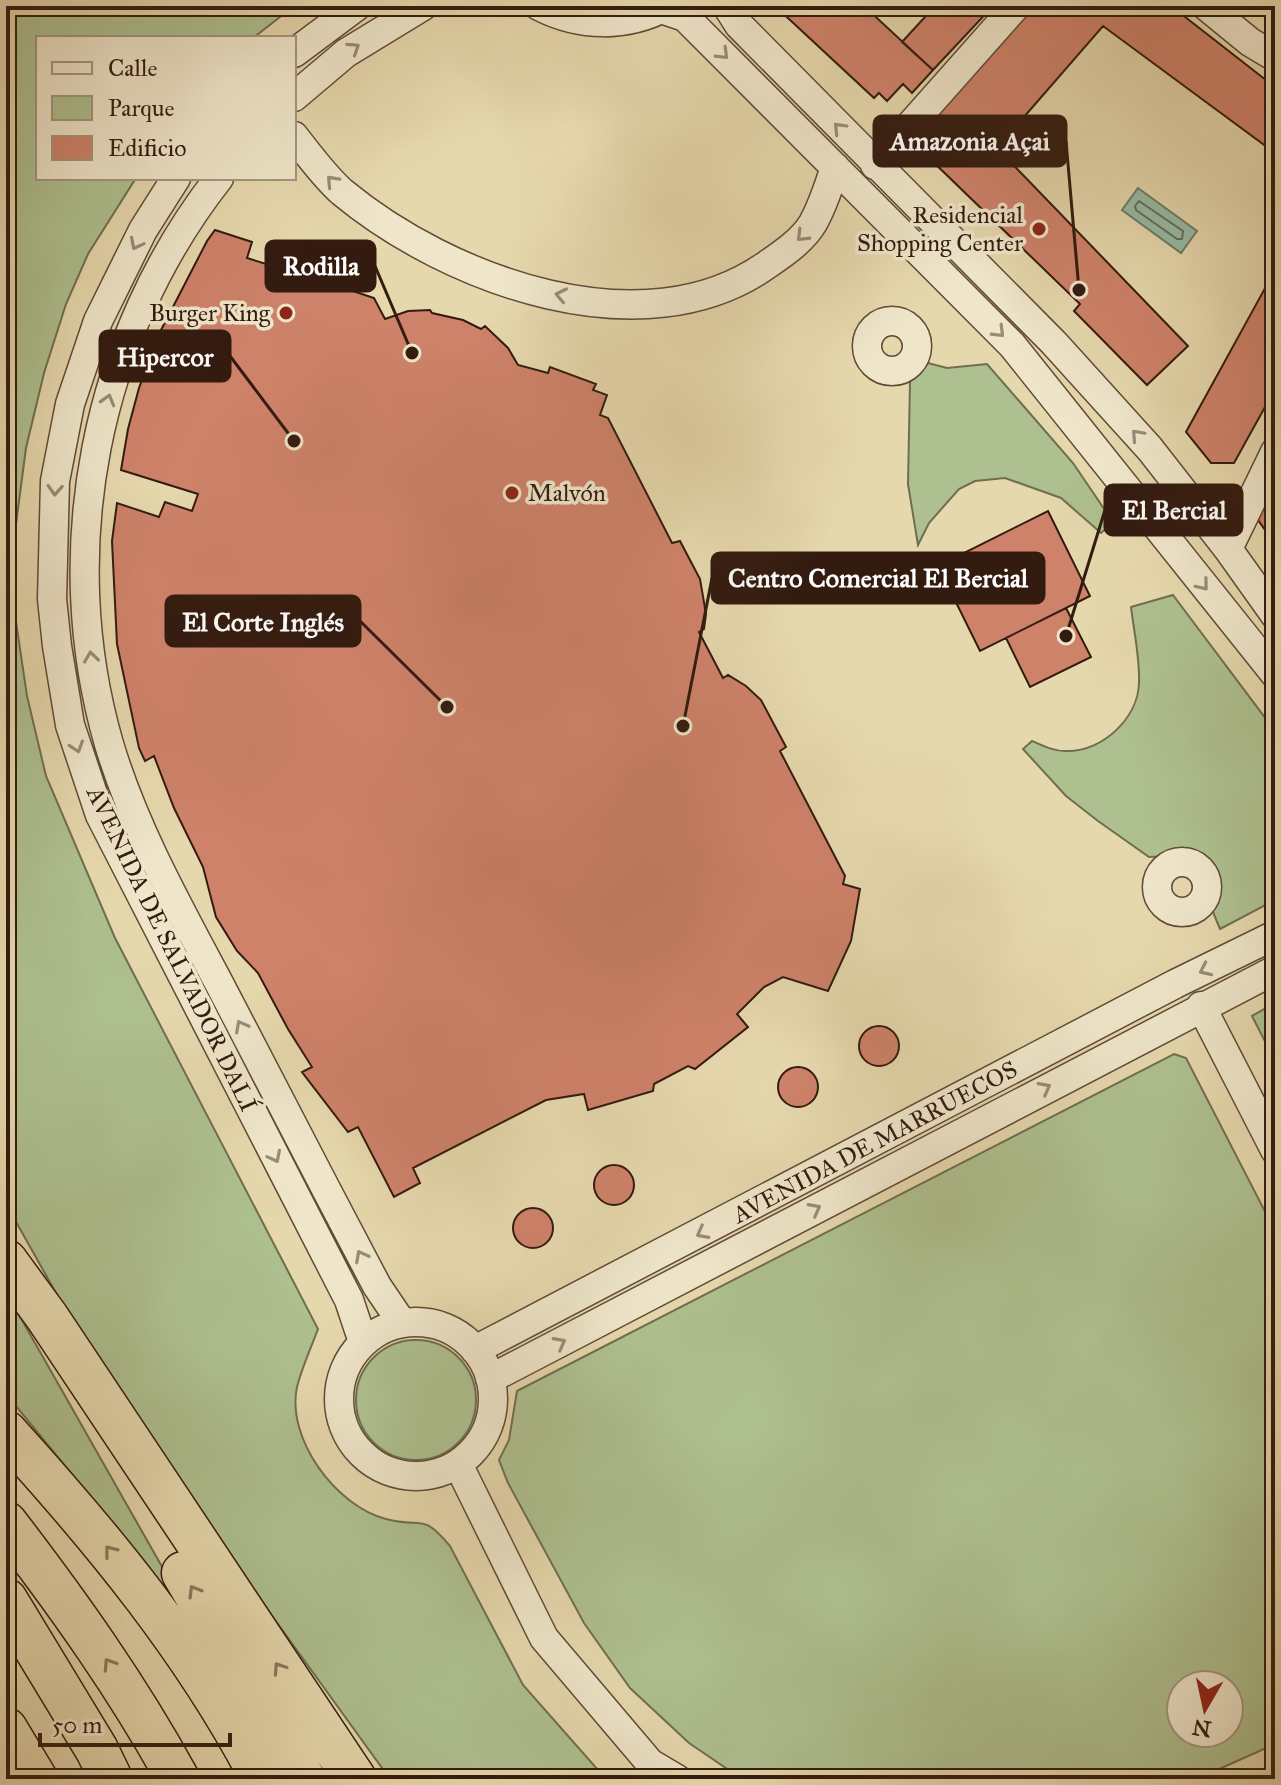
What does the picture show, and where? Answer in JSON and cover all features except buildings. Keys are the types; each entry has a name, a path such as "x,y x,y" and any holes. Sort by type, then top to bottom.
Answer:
{"highway":[{"path":"6,1263 36,1324 304,1779"},
{"path":"6,1263 47,1317 355,1779"},
{"path":"6,1432 80,1513 170,1628 262,1779"},
{"path":"6,1523 92,1637 178,1779"},
{"path":"6,1600 97,1750 111,1779"},
{"path":"6,1729 36,1779"}],"street":[{"path":"296,52 357,6"},
{"path":"296,95 346,53 423,6"},
{"path":"539,6 561,17 599,24 637,18 664,8 685,17 1012,345 1275,674"},
{"path":"727,6 739,25 1054,343 1150,449 1275,615"},
{"path":"875,165 1016,6"},
{"path":"1206,6 1250,42 1275,57"},
{"path":"296,138 340,190 438,254 501,281 584,300 621,304 687,300 723,289 757,272 812,226 835,167"},
{"name":"AVENIDA DE SALVADOR DALÍ","path":"175,180 143,230 98,321 70,404 55,481 52,599 57,646 70,725 100,815 349,1300 363,1342"},
{"name":"AVENIDA DE SALVADOR DALÍ","path":"217,180 151,285 122,350 103,417 90,488 84,562 87,627 96,689 109,744 127,797 179,907 377,1286 402,1323"},
{"path":"1228,549 1275,452"},
{"name":"AVENIDA DE MARRUECOS","path":"475,1350 1175,984 1275,935"},
{"name":"AVENIDA DE MARRUECOS","path":"490,1379 1275,970"},
{"path":"1201,1006 1275,1150"},
{"path":"422,1322 442,1326 460,1336 475,1350 490,1379 493,1405 486,1431 471,1453 458,1464 430,1475 400,1475 373,1463 351,1442 340,1415 338,1395 345,1366 363,1342 377,1332 402,1323 422,1322"},
{"path":"458,1464 544,1638 650,1763 677,1779"}],"green space":[{"path":"6,6 294,6 256,36 36,36 36,180 135,180 88,254 66,304 44,373 26,448 16,524 15,615 27,696 46,776 115,938 318,1329 297,1387 299,1428 307,1448 319,1468 349,1500 367,1512 386,1519 427,1525 450,1546 523,1685 606,1779 390,1779 171,1476 65,1309 6,1204"},
{"path":"924,362 947,368 987,364 1073,463 1113,522 1101,533 1061,498 1005,478 975,481 959,489 929,523 918,545 908,484 910,382"},
{"path":"1173,595 1275,731 1275,900 1220,929 1210,905 1214,884 1199,860 1185,855 1149,857 1066,796 1023,749 1032,741 1059,751 1081,750 1106,739 1116,730 1132,708 1139,683 1131,607"},
{"path":"1275,1003 1275,1061 1252,1016"},
{"path":"1174,1054 1186,1058 1275,1231 1275,1744 1197,1779 742,1779 689,1743 630,1688 584,1623 508,1483 499,1460 509,1440 517,1391"},
{"path":"6,1292 194,1623 6,1394"},
{"path":"416,1340 439,1344 459,1357 472,1377 476,1400 472,1423 459,1443 439,1456 416,1460 393,1456 373,1443 360,1423 356,1400 360,1377 373,1357 393,1344"}],"water":[{"path":"1138,188 1197,231 1181,253 1122,210"}],"place":[{"name":"Residencial Shopping Center","path":"1039,229"},
{"name":"Amazonia Açai","path":"1079,290"},
{"name":"Burger King","path":"286,313"},
{"name":"Rodilla","path":"412,353"},
{"name":"Hipercor","path":"294,441"},
{"name":"Malvón","path":"512,493"},
{"name":"El Bercial","path":"1066,636"},
{"name":"El Corte Inglés","path":"447,707"},
{"name":"Centro Comercial El Bercial","path":"683,726"}]}
